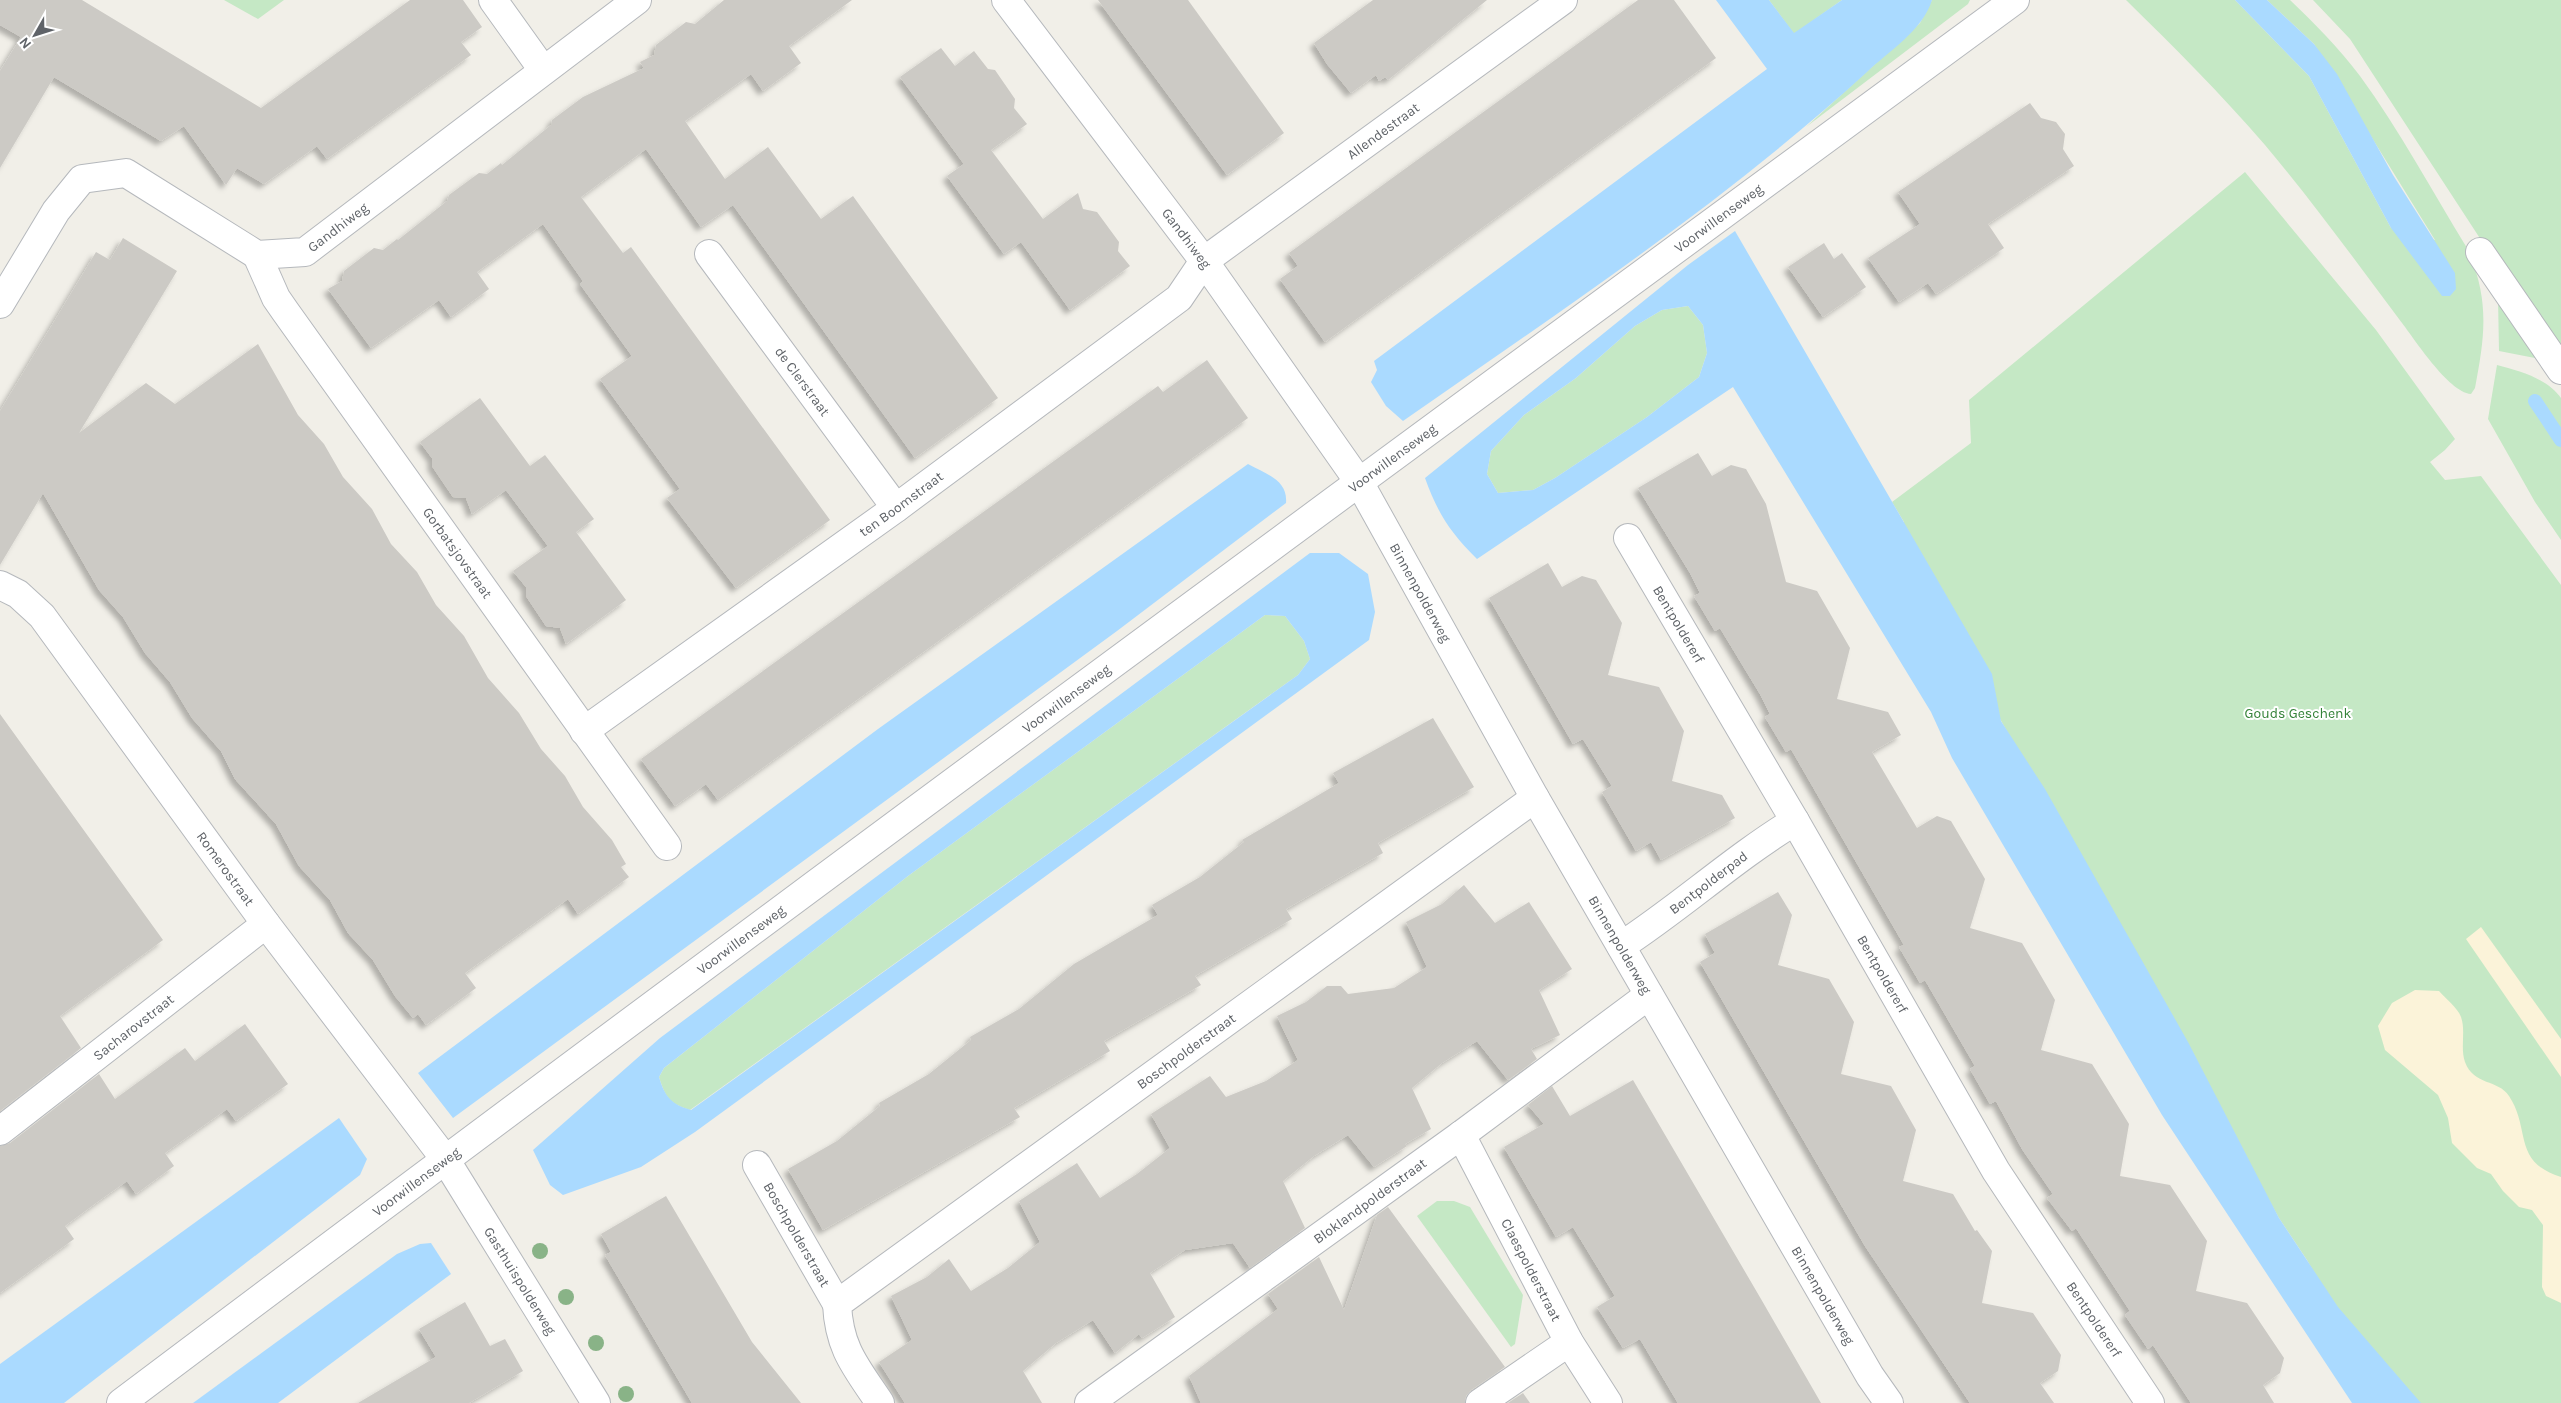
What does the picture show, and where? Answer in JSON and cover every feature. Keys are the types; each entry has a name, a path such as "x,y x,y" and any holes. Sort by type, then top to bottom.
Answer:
{"street":[{"path":"493,0 543,70"},
{"name":"Gandhiweg","path":"257,255 305,252 543,70 638,0"},
{"name":"Gandhiweg","path":"1006,0 1204,261 1359,482"},
{"name":"Allendestraat","path":"1204,261 1564,0"},
{"name":"Voorwillenseweg","path":"121,1403 445,1159 1359,482 2015,0"},
{"path":"0,304 56,211 82,179 126,173 257,255"},
{"path":"2480,252 2561,370"},
{"name":"de Clerstraat","path":"709,254 896,508"},
{"name":"Gorbatsjovstraat","path":"257,255 276,298 666,846"},
{"name":"ten Boomstraat","path":"584,731 896,508 1179,298 1204,261"},
{"name":"Binnenpolderweg","path":"1359,482 1535,798 1870,1376 1890,1403"},
{"name":"Bentpoldererf","path":"1628,538 1795,821 1996,1171 2150,1403"},
{"name":"Romerostraat","path":"0,586 18,594 42,616 266,924 445,1159"},
{"name":"Boschpolderstraat","path":"837,1304 1535,798"},
{"name":"Bentpolderpad","path":"1621,946 1664,918 1774,834 1795,821"},
{"name":"Sacharovstraat","path":"0,1131 266,924"},
{"name":"Bloklandpolderstraat","path":"1089,1403 1460,1135 1649,994"},
{"name":"Claespolderstraat","path":"1460,1135 1568,1342 1608,1403"},
{"name":"Gasthuispolderweg","path":"445,1159 592,1402"},
{"name":"Boschpolderstraat","path":"758,1165 837,1304 838,1324 844,1348 880,1403"},
{"path":"1480,1403 1568,1342"}],"green space":[{"path":"224,0 284,0 258,19"},
{"path":"1769,0 1842,0 1794,34"},
{"path":"1932,0 1970,0 1968,4 1806,127 1920,23"},
{"path":"2126,0 2235,0 2309,76 2391,228 2435,240 2314,44 2267,0 2290,0 2344,56 2375,97 2467,248 2479,284 2483,318 2481,351 2475,388 2471,394 2462,391 2452,384 2432,363 2316,209 2265,145 2197,71"},
{"path":"2313,0 2561,0 2561,354 2483,243 2350,39"},
{"name":"Gouds Geschenk","path":"2245,172 2376,330 2455,439 2430,462 2445,480 2481,476 2561,585 2561,1403 2388,1403 2307,1260 2279,1218 1895,531 1904,522 1892,502 1971,443 1969,400"},
{"path":"2498,298 2540,359 2499,351"},
{"path":"1688,306 1703,325 1707,353 1699,377 1647,417 1555,478 1533,490 1498,493 1487,474 1491,451 1524,415 1576,378 1635,326 1662,310"},
{"path":"2497,365 2540,380 2561,398 2561,540 2535,502 2488,419"},
{"path":"1265,615 1285,616 1304,641 1310,659 1298,675 690,1110 677,1105 669,1099 659,1077 664,1068 908,876"},
{"path":"1437,1201 1454,1201 1470,1207 1523,1295 1515,1344 1511,1347 1417,1216"}],"sand":[{"path":"2481,927 2561,1039 2561,1077 2466,939"},
{"path":"2415,990 2439,991 2457,1010 2462,1022 2463,1051 2469,1070 2480,1079 2499,1087 2509,1096 2516,1108 2525,1143 2535,1163 2546,1171 2561,1177 2561,1303 2546,1296 2542,1287 2543,1225 2532,1210 2519,1207 2503,1191 2491,1174 2477,1168 2452,1143 2448,1118 2438,1095 2385,1050 2378,1026 2392,1003"}],"water":[{"path":"1716,0 1769,0 1794,33 1842,0 1932,0 1928,11 1921,21 1904,39 1813,120 1757,166 1641,254 1403,421 1386,406 1371,382 1377,370 1374,361 1767,69"},
{"path":"2235,0 2267,0 2314,44 2337,74 2393,175 2455,273 2456,289 2450,296 2442,296 2391,228 2309,76"},
{"path":"1735,231 1992,674 2001,721 2045,789 2188,1042 2279,1218 2338,1307 2421,1403 2352,1403 2162,1115 1952,758 1931,712 1733,387 1477,559 1459,540 1446,522 1425,478 1688,265","holes":["1688,306 1703,325 1707,353 1699,377 1647,417 1555,478 1533,490 1498,493 1487,474 1491,451 1524,415 1576,378 1635,326 1662,310"]},
{"path":"1248,464 1280,483 1286,495 1286,503 1117,631 453,1118 418,1073 878,729"},
{"path":"1310,553 1339,553 1368,574 1375,612 1369,640 695,1132 641,1167 563,1195 550,1185 533,1150 660,1038","holes":["1265,615 1285,616 1304,641 1310,659 1298,675 691,1110 678,1105 666,1095 659,1077 664,1068 908,876"]},
{"path":"339,1118 367,1159 360,1175 64,1403 0,1403 0,1364"},
{"path":"431,1243 451,1274 278,1403 193,1403 397,1254 420,1244"}],"building":[{"path":"0,0 82,0 261,108 410,0 463,0 482,27 461,42 471,55 327,159 317,146 264,184 237,168 226,185 184,126 161,141 54,77 0,168 0,71 21,37 0,25"},
{"path":"724,0 852,0 789,46 801,63 763,91 751,74 685,121 725,179 768,147 821,219 853,196 998,398 915,458 733,205 701,227 646,149 581,197 623,253 631,247 830,520 736,588 667,498 680,489 600,379 632,356 580,284 583,281 543,224 477,272 489,289 451,317 439,300 371,348 328,289 342,281 344,271 374,248 383,250 398,240 447,201 449,195 479,173 487,174 501,163 502,165 551,125 552,120 583,97 644,68 640,62 654,55 656,45 686,22 695,24"},
{"path":"1098,0 1188,0 1284,133 1227,175"},
{"path":"1373,0 1487,0 1388,80 1385,77 1379,81 1376,75 1351,93 1327,64 1314,43"},
{"path":"1638,0 1674,0 1716,58 1325,342 1280,279 1298,266 1289,253"},
{"path":"941,48 955,66 974,51 988,69 995,70 1015,99 1014,108 1027,124 991,150 1043,219 1078,193 1083,209 1097,212 1119,242 1118,251 1130,266 1070,310 1021,242 1004,254 947,176 964,164 900,77"},
{"path":"2030,103 2041,118 2056,122 2065,134 2063,149 2074,166 1988,224 2004,248 1936,294 1928,283 1899,302 1868,258 1920,224 1898,192"},
{"path":"123,238 177,271 79,433 146,383 175,404 258,344 298,415 324,444 343,477 372,509 391,544 417,572 436,605 464,636 488,678 519,713 541,749 565,776 583,807 612,840 626,864 621,867 629,877 578,914 568,899 465,973 476,988 426,1025 418,1014 413,1018 395,996 373,960 348,933 330,900 299,866 276,824 235,779 221,751 192,718 170,682 145,653 123,617 99,590 43,493 0,565 0,411 96,252 110,260"},
{"path":"1824,243 1834,259 1842,253 1866,287 1823,317 1788,267"},
{"path":"1207,360 1248,418 718,800 706,784 675,806 641,759 1158,386 1163,392"},
{"path":"480,398 530,466 545,455 594,519 576,532 626,600 566,644 560,628 546,626 526,596 526,587 513,571 548,546 506,490 472,514 466,498 453,497 432,466 432,458 420,442"},
{"path":"1698,453 1712,476 1731,465 1746,469 1766,504 1786,582 1817,591 1850,648 1837,699 1888,712 1901,735 1872,752 1917,828 1937,816 1951,821 1985,879 1970,928 2022,943 2055,1000 2041,1050 2092,1064 2129,1124 2120,1176 2170,1185 2207,1241 2196,1291 2247,1303 2284,1358 2280,1373 2263,1385 2274,1403 2191,1403 2153,1345 2148,1349 2125,1315 2130,1311 2076,1228 2072,1231 2047,1198 2053,1194 2022,1149 1996,1101 1990,1104 1970,1069 1975,1066 1925,980 1920,983 1899,947 1904,945 1791,749 1786,752 1765,717 1770,714 1760,694 1720,628 1715,631 1694,596 1700,593 1690,573 1638,488"},
{"path":"1548,563 1562,587 1582,576 1596,580 1622,623 1608,675 1659,687 1684,731 1672,781 1722,795 1735,818 1661,860 1651,842 1636,851 1602,792 1612,786 1583,739 1573,744 1489,598"},
{"path":"0,714 163,940 60,1016 81,1048 0,1111"},
{"path":"1433,718 1474,787 1378,843 1383,853 1286,909 1292,919 1195,976 1201,985 1104,1041 1110,1051 1014,1108 1020,1117 823,1230 788,1169 837,1141 880,1106 879,1103 929,1074 971,1040 970,1037 1019,1009 1074,964 1158,915 1152,905 1200,877 1244,842 1242,840 1339,783 1333,773"},
{"path":"1464,885 1495,923 1529,902 1572,969 1539,990 1560,1035 1531,1049 1537,1059 1508,1080 1477,1041 1442,1063 1412,1088 1431,1129 1405,1144 1407,1146 1374,1167 1348,1135 1314,1156 1283,1181 1305,1228 1250,1268 1233,1243 1185,1250 1150,1273 1175,1317 1142,1338 1139,1334 1115,1353 1093,1320 1056,1343 1023,1371 1042,1403 905,1403 879,1362 912,1340 891,1296 927,1277 949,1259 971,1291 1008,1268 1040,1242 1019,1201 1077,1163 1100,1198 1137,1174 1170,1148 1151,1114 1210,1076 1226,1097 1266,1081 1298,1060 1277,1016 1306,1002 1327,986 1341,986 1348,994 1394,988 1427,967 1406,922 1442,904"},
{"path":"1778,892 1792,915 1778,965 1829,979 1854,1022 1841,1074 1891,1086 1916,1130 1903,1181 1953,1194 1975,1231 1977,1230 1992,1251 1982,1303 2033,1313 2061,1355 2058,1371 2040,1383 2054,1403 1970,1403 1865,1246 1700,962 1715,953 1705,934"},
{"path":"245,1024 288,1084 236,1121 227,1109 165,1153 174,1166 136,1194 127,1181 96,1203 65,1226 74,1239 0,1293 0,1146 10,1143 99,1074 115,1099 185,1048 195,1061"},
{"path":"1633,1080 1821,1403 1678,1403 1640,1339 1623,1348 1597,1307 1615,1296 1573,1227 1556,1237 1504,1147 1544,1124 1528,1105 1552,1086 1570,1116"},
{"path":"666,1196 752,1342 801,1403 692,1403 605,1255 611,1252 601,1234"},
{"path":"1388,1207 1505,1367 1471,1390 1466,1396 1465,1403 1201,1403 1189,1376 1278,1309 1268,1294 1319,1257 1344,1310 1377,1215"},
{"path":"465,1302 490,1346 505,1339 523,1371 469,1403 358,1403 436,1357 419,1329"},
{"path":"1523,1393 1530,1403 1508,1403"}],"waterway":[{"path":"2535,401 2561,440"}]}
